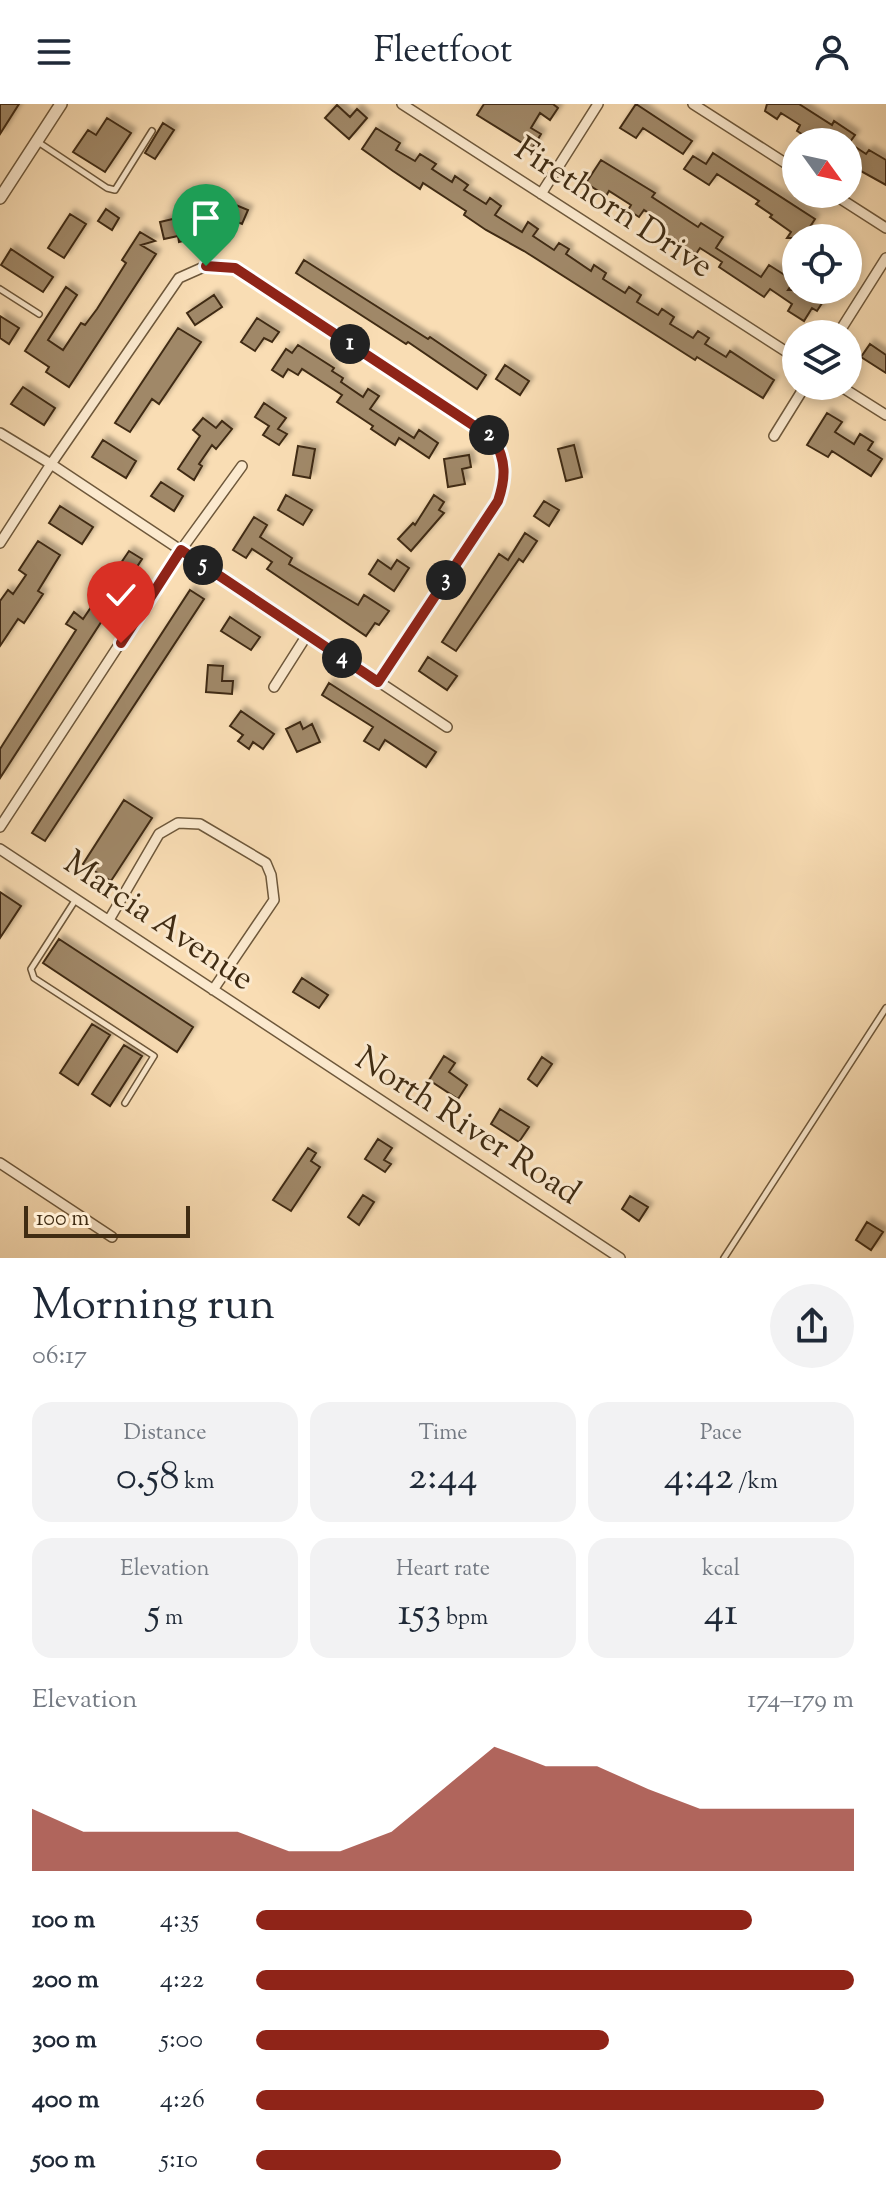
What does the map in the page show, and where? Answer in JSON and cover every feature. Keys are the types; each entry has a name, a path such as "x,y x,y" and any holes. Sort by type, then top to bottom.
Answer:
{"street":[{"path":"0,198 61,104"},
{"name":"Firethorn Drive","path":"402,104 782,349"},
{"path":"541,194 598,104"},
{"path":"693,104 782,161"},
{"path":"855,208 886,228"},
{"path":"847,320 886,258"},
{"path":"0,543 179,278 206,266 235,268 494,439 502,454 505,472 498,501 378,682"},
{"path":"774,436 796,400"},
{"path":"862,400 886,415"},
{"path":"0,433 447,727"},
{"path":"0,827 181,550 242,466"},
{"path":"274,687 307,635"},
{"path":"109,920 159,834 178,823 200,824 266,863 274,900 213,990"},
{"name":"Marcia Avenue","path":"0,849 286,1039"},
{"name":"North River Road","path":"286,1039 620,1258"},
{"path":"0,1163 112,1237"}],"lane":[{"path":"37,141 107,188 115,190 152,131"},
{"path":"0,289 39,314"},
{"path":"76,898 31,969 34,978 154,1056 125,1103"},
{"path":"724,1258 886,1008"}],"building":[{"path":"0,104 19,104 0,134"},
{"path":"484,104 553,104 558,108 550,120 540,113 531,128 541,134 532,149 477,115"},
{"path":"636,104 692,141 683,154 643,128 636,138 620,128"},
{"path":"767,104 799,104 832,125 834,121 844,128 798,128 800,125 781,113 777,119 765,111"},
{"path":"337,105 350,117 357,109 367,118 349,139 325,118"},
{"path":"107,118 131,133 105,172 73,152 88,130 96,135"},
{"path":"163,123 174,130 155,159 145,153"},
{"path":"376,128 400,143 396,150 415,161 420,154 436,164 432,169 452,182 455,176 468,185 464,190 486,204 490,198 501,206 495,215 522,232 528,222 538,229 533,236 554,250 559,243 569,249 566,254 591,271 594,265 606,273 603,279 625,293 629,287 641,295 637,302 658,315 662,309 674,317 670,324 693,338 698,331 709,338 705,344 726,357 730,351 774,380 763,398 697,357 695,360 486,230 464,215 466,211 423,183 420,189 393,171 362,149"},
{"path":"869,150 886,160 886,185 862,172 862,151 866,154"},
{"path":"713,153 782,198 782,208 798,208 815,219 812,224 782,226 756,204 759,201 717,174 709,185 684,169 693,156 706,164"},
{"path":"601,160 655,193 652,197 698,227 701,223 723,237 716,248 761,277 769,265 782,273 782,297 770,289 764,297 719,267 722,262 700,248 696,254 662,232 666,225 644,210 639,217 628,210 631,205 609,191 606,196 586,183"},
{"path":"231,203 248,210 242,224 225,217"},
{"path":"106,209 119,218 112,230 98,221"},
{"path":"202,212 206,229 193,232 195,238 179,242 178,236 164,239 160,222"},
{"path":"70,214 86,224 64,258 48,248"},
{"path":"140,232 155,241 141,245 156,254 69,387 46,372 49,367 25,351 66,287 77,295 48,340 63,350 81,323 85,325 97,309 126,263 122,260"},
{"path":"11,249 53,277 43,292 1,265"},
{"path":"304,260 486,375 477,389 296,273"},
{"path":"214,295 222,307 195,325 187,313"},
{"path":"792,304 821,304 817,311 812,308 805,320 788,311"},
{"path":"0,316 19,328 9,344 0,338"},
{"path":"257,318 279,332 272,342 264,338 255,351 241,342"},
{"path":"178,328 201,342 159,404 152,399 130,432 115,423"},
{"path":"870,344 886,355 886,373 862,358"},
{"path":"298,345 334,368 332,371 343,378 341,382 363,397 368,389 379,396 370,409 414,438 419,430 438,443 429,458 399,438 395,445 371,429 373,426 337,402 342,395 302,369 298,375 288,369 283,377 272,370 286,349 292,353"},
{"path":"505,365 529,381 520,395 496,379"},
{"path":"23,387 55,408 44,425 11,404"},
{"path":"264,403 286,418 278,429 287,434 279,445 263,435 269,426 255,417"},
{"path":"827,413 842,422 835,432 854,444 860,434 873,442 868,450 882,459 871,476 832,451 828,457 807,445"},
{"path":"203,418 216,428 222,421 232,429 216,449 212,445 199,464 202,466 194,480 178,469 200,436 193,430"},
{"path":"103,440 136,461 126,478 92,457"},
{"path":"574,445 582,477 566,481 558,449"},
{"path":"298,446 315,449 310,478 293,475"},
{"path":"469,455 471,467 462,469 465,484 448,487 444,459"},
{"path":"161,482 183,496 174,511 151,496"},
{"path":"286,495 312,510 303,525 278,510"},
{"path":"434,495 444,502 439,510 444,513 411,551 398,539 413,523 415,525"},
{"path":"544,501 559,510 549,526 534,516"},
{"path":"60,506 93,527 82,544 49,523"},
{"path":"254,517 267,525 260,537 292,558 289,564 358,605 364,595 389,611 379,625 375,623 366,636 267,569 272,562 252,549 246,558 233,550"},
{"path":"525,533 537,541 523,562 519,559 456,651 442,642 499,554 508,560"},
{"path":"38,541 60,555 38,591 43,594 24,623 18,619 0,646 0,601 8,590 13,594 26,575 19,570"},
{"path":"129,551 142,559 0,778 0,749 76,630 66,624 74,612 83,619"},
{"path":"378,560 391,569 397,560 409,568 394,591 369,574"},
{"path":"190,590 204,599 45,841 32,833"},
{"path":"230,617 260,637 251,650 221,631"},
{"path":"428,657 457,676 447,690 419,671"},
{"path":"208,665 223,666 222,681 233,681 232,694 206,692"},
{"path":"329,683 436,752 426,767 385,740 379,750 364,741 373,727 322,695"},
{"path":"241,711 274,734 263,749 253,742 249,749 238,741 243,735 230,726"},
{"path":"300,722 303,729 312,724 320,742 297,752 286,729"},
{"path":"124,800 152,818 111,881 83,864"},
{"path":"0,892 21,906 0,938"},
{"path":"59,939 193,1027 177,1052 43,963"},
{"path":"302,978 328,995 319,1008 293,992"},
{"path":"92,1024 110,1035 78,1085 60,1073"},
{"path":"124,1045 142,1056 110,1106 92,1094"},
{"path":"444,1056 455,1063 449,1072 467,1085 458,1099 429,1080"},
{"path":"542,1057 552,1064 537,1086 528,1079"},
{"path":"500,1109 529,1127 519,1142 491,1124"},
{"path":"378,1139 392,1148 384,1160 391,1164 385,1172 365,1159"},
{"path":"308,1148 316,1153 311,1161 320,1167 291,1211 273,1200"},
{"path":"363,1195 374,1202 359,1225 348,1217"},
{"path":"630,1196 648,1207 639,1221 622,1209"},
{"path":"867,1222 883,1232 871,1250 856,1240"}],"route":[{"path":"121,643 181,550 378,682 498,501 502,488 505,472 502,454 494,439 235,268 206,266"}]}
